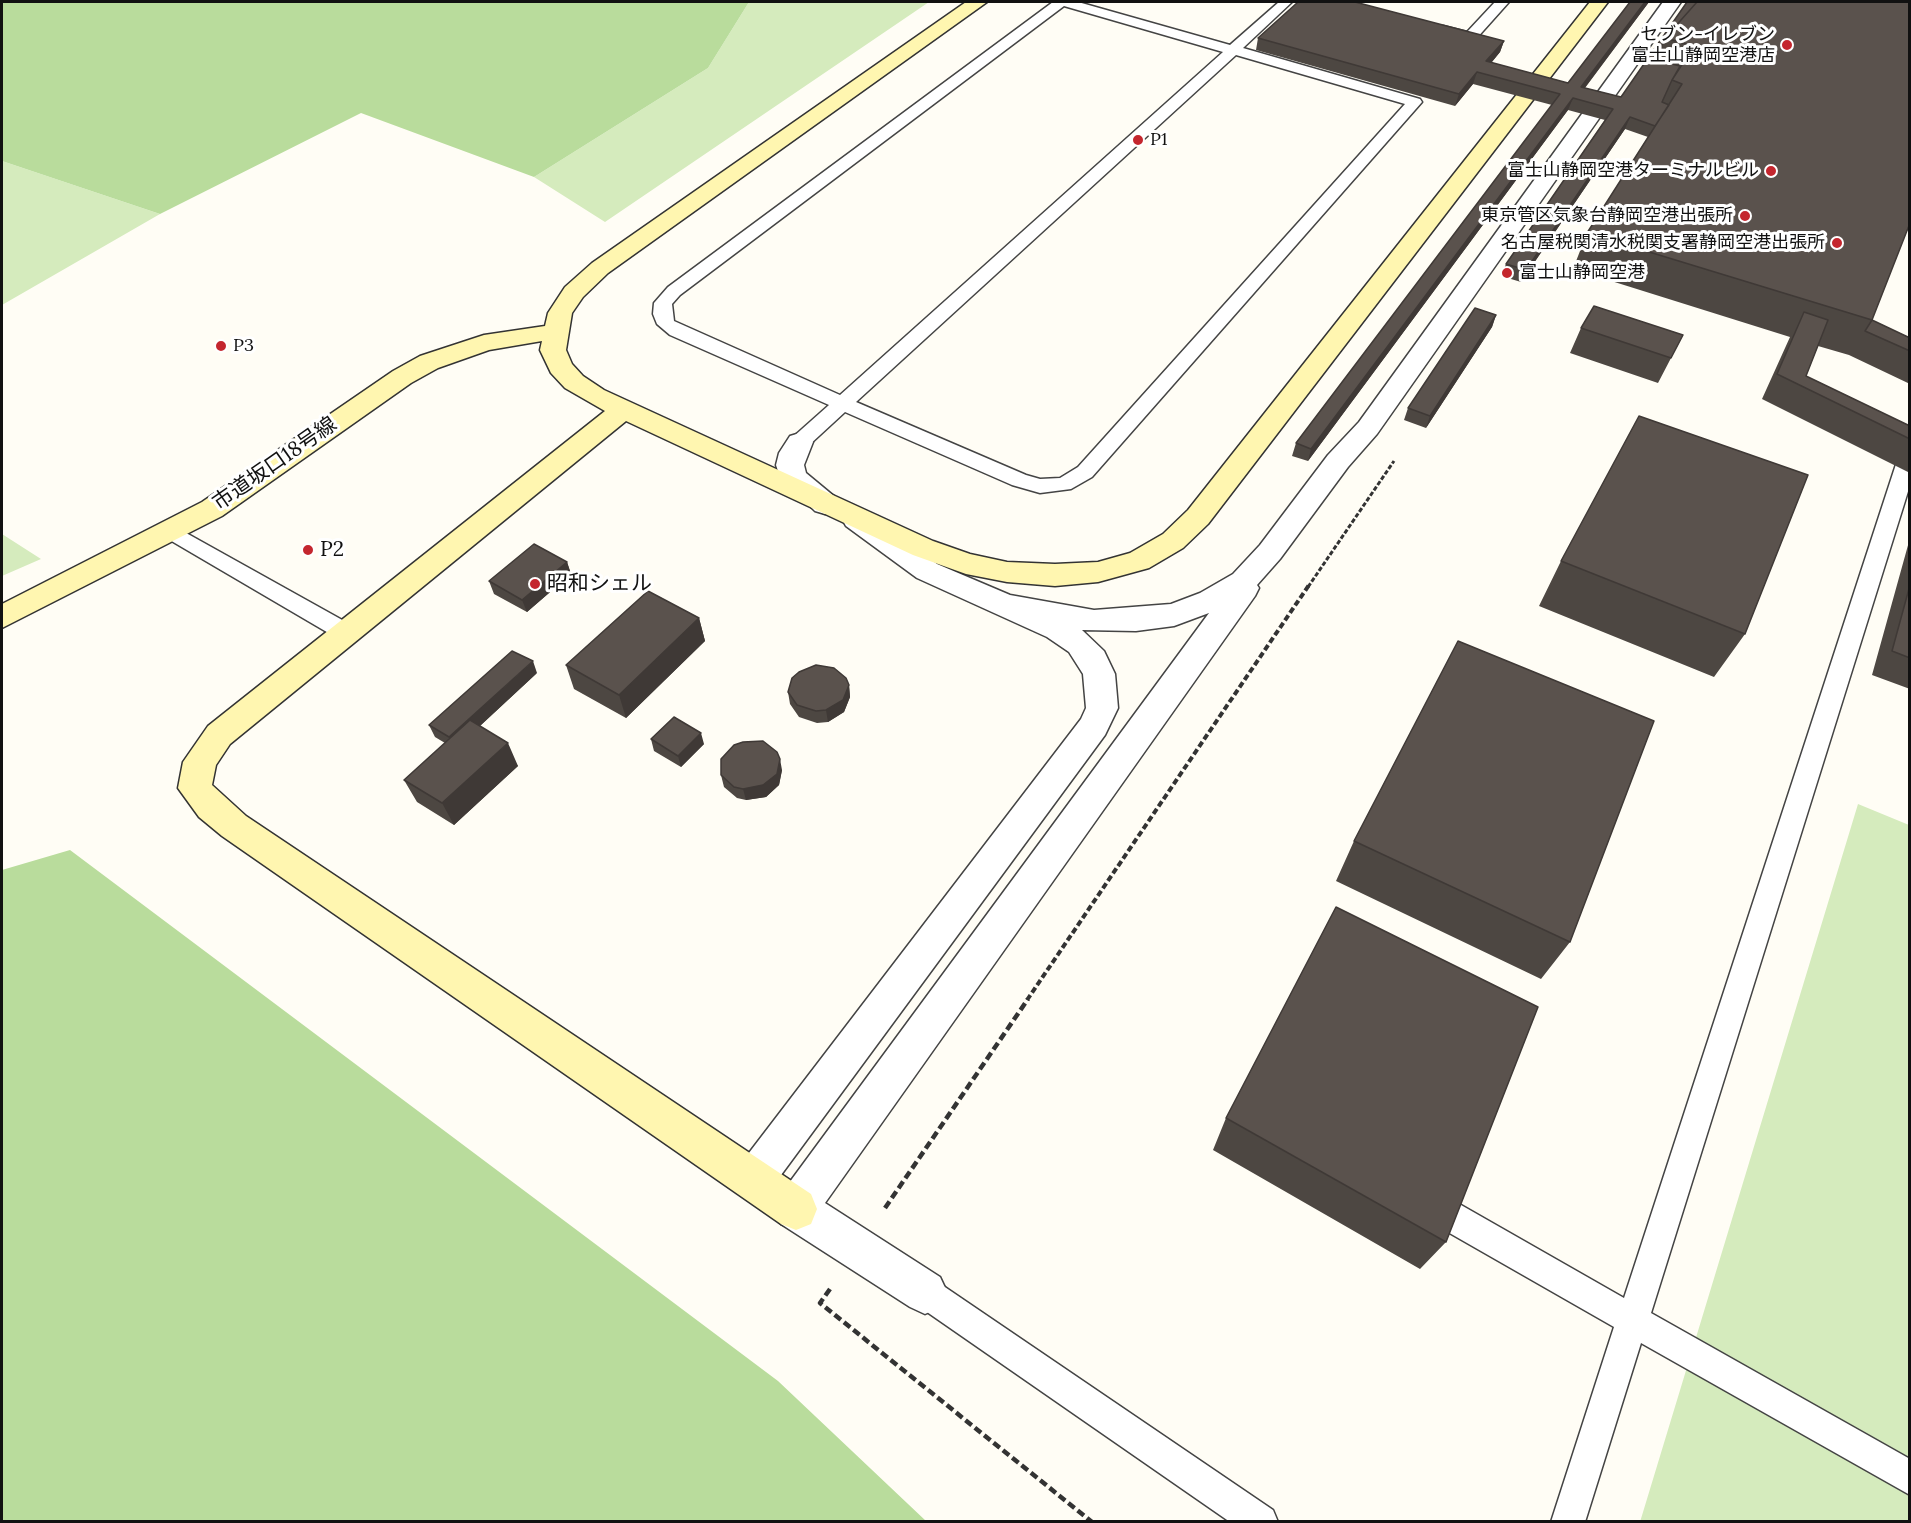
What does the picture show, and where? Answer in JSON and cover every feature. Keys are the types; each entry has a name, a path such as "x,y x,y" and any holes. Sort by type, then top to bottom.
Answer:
{"street":[{"path":"978,2 600,268 574,292 560,313 554,332 553,350 560,367 574,382 623,410 825,504 944,556 1007,573 1055,576 1098,572 1139,561 1173,541 1198,517 1599,2"},
{"path":"796,1209 1270,552 1338,461 1368,428 1672,2"},
{"name":"市道坂口18号線","path":"2,617 63,583 212,509 402,376 429,362 484,343 554,332"},
{"path":"623,410 219,735 200,762 195,788 211,807 234,826 796,1209 925,1292"},
{"path":"800,442 792,453 790,465 794,477 825,504"},
{"path":"753,1180 1094,726 1102,708 1100,674 1093,659 1080,644 1058,629 927,571 853,516"},
{"path":"1009,606 1094,621 1136,620 1174,615 1211,602 1243,581 1270,552"}],"lane":[{"path":"1063,2 1233,50 1415,102 1084,472 1064,483 1040,486 1019,480 676,331 666,324 662,314 663,303 682,284 1063,2"},
{"path":"800,442 1286,2"},
{"path":"1425,25 1470,37 1502,2"},
{"path":"1568,1521 1910,452"},
{"path":"170,531 345,632"},
{"path":"1443,1212 1910,1478"},
{"path":"925,1292 1261,1521"}],"path":[{"path":"1092,1521 820,1303 1399,453"}],"green space":[{"path":"2,2 749,2 708,68 534,177 361,113 160,214 2,161"},
{"path":"749,2 929,2 605,222 534,177 708,68"},
{"path":"2,161 160,214 2,305"},
{"path":"2,534 41,559 2,576"},
{"path":"1858,804 1909,825 1909,1521 1640,1522"},
{"path":"70,850 778,1381 926,1521 2,1521 2,870"}],"building":[{"path":"1298,2 1355,2 1504,41 1486,61 1568,83 1630,2 1645,2 1581,87 1621,97 1687,2 1697,2 1665,38 1656,60 1680,66 1662,102 1669,105 1655,126 1630,117 1526,270 1506,264 1613,109 1573,98 1311,449 1296,443 1560,94 1477,72 1459,94 1258,38"},
{"name":"富士山静岡空港ターミナルビル","path":"1697,2 1910,2 1910,223 1872,320 1587,233 1682,84 1672,80 1694,46 1665,38"},
{"path":"1594,306 1683,335 1671,358 1581,328"},
{"path":"1475,308 1496,315 1430,416 1408,408"},
{"path":"1804,312 1828,320 1806,376 1910,426 1910,439 1777,374"},
{"path":"1872,320 1910,338 1910,351 1865,331"},
{"path":"1639,416 1808,475 1745,634 1561,561"},
{"path":"534,544 567,562 522,600 489,581"},
{"path":"1910,585 1910,658 1892,651"},
{"path":"648,591 699,618 619,695 566,665"},
{"path":"1458,641 1654,721 1570,942 1354,841"},
{"path":"512,651 533,661 449,737 429,725"},
{"path":"816,665 834,668 846,678 849,685 843,700 826,710 816,711 797,705 788,692 792,678 799,672"},
{"path":"674,717 701,733 678,756 651,739"},
{"path":"470,720 508,743 442,803 404,780"},
{"path":"763,741 777,752 780,759 777,774 763,785 743,789 734,787 721,775 721,759 734,745"},
{"path":"1336,907 1538,1007 1446,1242 1226,1118"}],"place":[{"name":"セブン‐イレブン 富士山静岡空港店","path":"1787,45"},
{"name":"P1","path":"1138,140"},
{"name":"富士山静岡空港ターミナルビル","path":"1771,171"},
{"name":"東京管区気象台静岡空港出張所","path":"1745,216"},
{"name":"名古屋税関清水税関支署静岡空港出張所","path":"1837,243"},
{"name":"富士山静岡空港","path":"1507,273"},
{"name":"P3","path":"221,346"},
{"name":"P2","path":"308,550"},
{"name":"昭和シェル","path":"535,584"}]}
